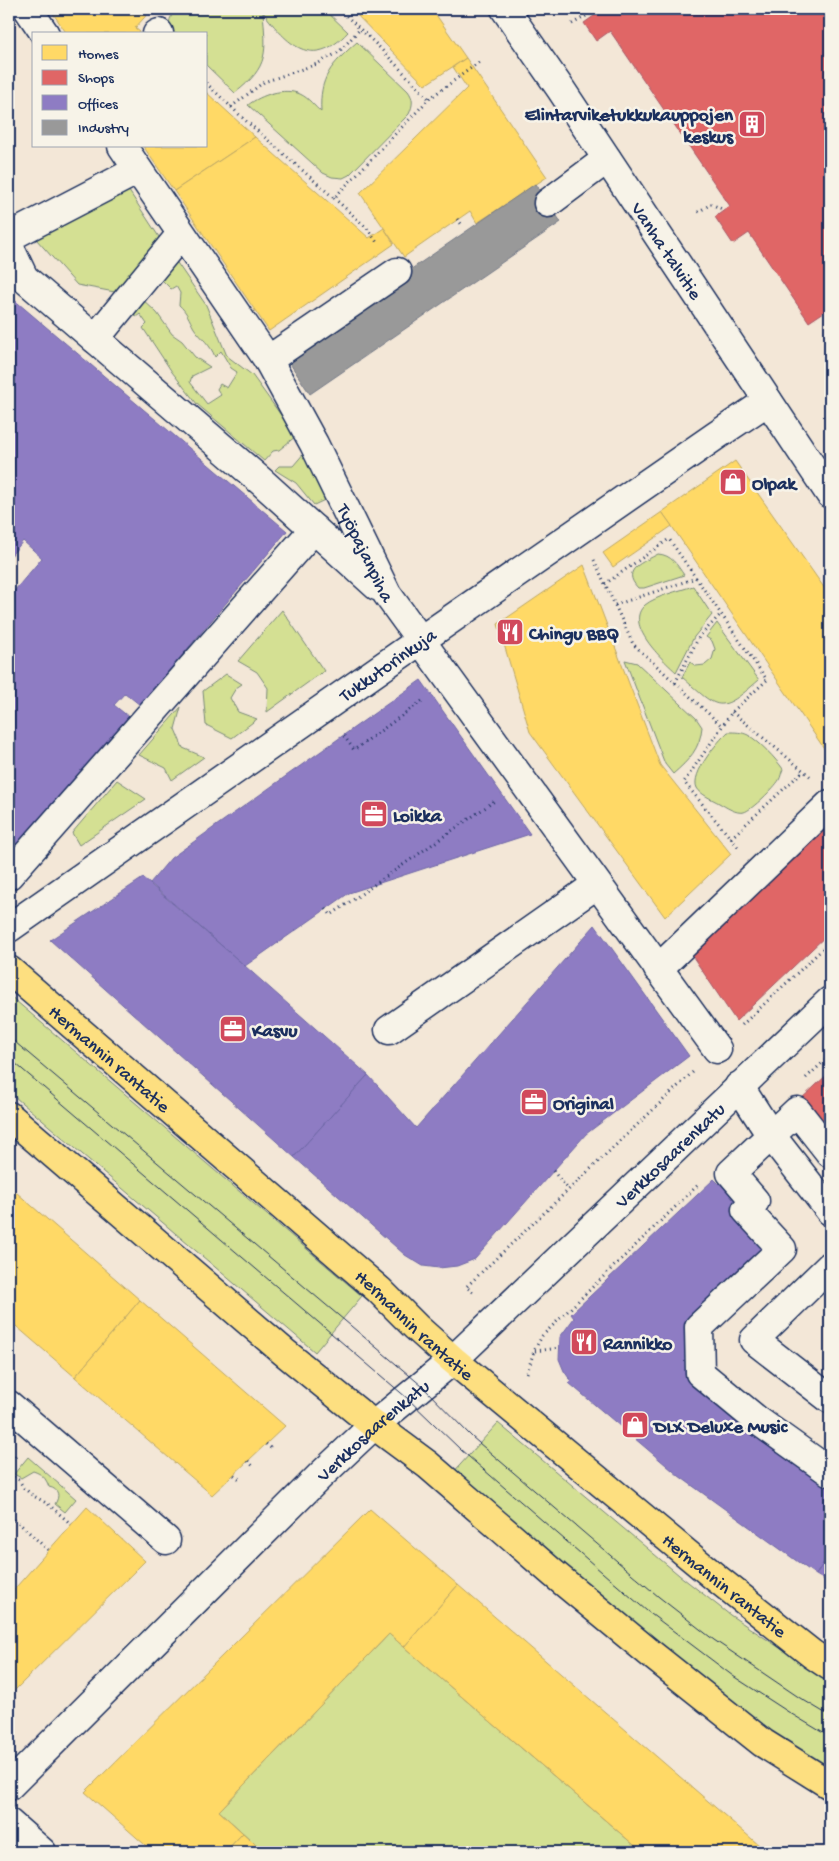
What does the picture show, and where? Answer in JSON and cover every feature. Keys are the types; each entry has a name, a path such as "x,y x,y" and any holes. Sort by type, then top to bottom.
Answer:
{"main road":[{"name":"Hermannin rantatie","path":"9,970 379,1290 453,1360 715,1578 830,1666"},
{"path":"9,1116 277,1346 374,1425 428,1465 554,1574 763,1743 830,1785"}],"street":[{"path":"28,9 44,32"},
{"name":"Vanha talvitie","path":"504,9 830,494"},
{"name":"Työpajanpiha","path":"123,148 268,360 314,444 387,594"},
{"path":"548,203 606,159"},
{"path":"9,237 138,170"},
{"path":"95,339 181,234"},
{"name":"Työpajanpiha","path":"9,246 24,278 262,482 387,594"},
{"path":"268,360 397,272"},
{"name":"Tukkutorinkuja","path":"9,928 421,640 768,401"},
{"path":"9,875 314,529"},
{"path":"387,594 716,1049"},
{"path":"658,969 830,804"},
{"path":"389,1030 596,885"},
{"name":"Verkkosaarenkatu","path":"9,1786 321,1475 374,1425 453,1360 830,1001"},
{"path":"739,1086 783,1151 830,1211"},
{"path":"830,1153 797,1111 731,1173 756,1201 746,1210 782,1249 699,1327 700,1374 757,1420 830,1472"},
{"path":"830,1266 754,1340 830,1400"},
{"path":"9,1405 166,1540"},
{"path":"9,1823 42,1852"}],"path":[{"path":"339,9 429,100"},
{"path":"572,24 590,14 592,17"},
{"path":"231,107 264,82 317,64 339,52 360,29"},
{"path":"334,198 429,100 482,60"},
{"path":"208,86 367,228 397,272"},
{"path":"698,212 711,204 724,210"},
{"path":"457,219 463,226"},
{"path":"605,584 669,539 767,680 732,712 684,782 738,848"},
{"path":"594,559 633,644 722,726"},
{"path":"615,605 696,578"},
{"path":"676,683 699,637 721,614"},
{"path":"344,735 354,750 424,700"},
{"path":"732,712 811,778"},
{"path":"731,838 803,771"},
{"path":"326,909 331,915 503,795"},
{"path":"716,1049 830,942"},
{"path":"805,1079 830,1056"},
{"path":"473,1292 466,1287 677,1087"},
{"path":"553,1171 568,1189"},
{"path":"527,1373 534,1351 542,1336 707,1177"},
{"path":"534,1351 559,1348"},
{"path":"266,1444 272,1449"},
{"path":"248,1461 254,1467"},
{"path":"9,1474 19,1480 32,1495 48,1504 71,1524"},
{"path":"234,1475 241,1480"},
{"path":"9,1518 19,1523 48,1550"}],"green space":[{"path":"176,9 324,9 348,32 335,44 323,50 301,49 281,34 263,12 265,48 260,66 255,75 235,93 208,67 208,32 172,32 170,27 172,15"},
{"path":"357,42 408,91 412,99 412,105 409,114 349,175 343,178 332,177 323,173 248,105 266,95 287,91 300,94 321,112 322,90 328,72"},
{"path":"127,188 161,240 120,293 77,285 36,239"},
{"path":"173,257 206,305 227,356 252,375 296,436 279,450 273,451 264,461 197,404 172,372 143,328 147,324 140,314 136,317 129,306 139,296 157,313 172,334 182,341 195,357 210,367 192,376 190,382 207,404 221,395 217,389 220,384 227,388 237,372 231,368 221,351 215,357 194,328 179,305 180,293 176,286 171,289 158,276"},
{"path":"305,452 331,497 314,505 296,483 275,470 279,466 293,466"},
{"path":"658,554 671,558 684,575 644,588 638,588 633,581 633,571 641,563"},
{"path":"693,586 712,615 694,637 676,672 647,641 639,622 639,613 645,605 655,599"},
{"path":"282,610 324,671 267,712 268,688 257,672 238,661"},
{"path":"717,623 759,680 735,699 719,704 712,702 682,677 690,662 696,666 705,665 712,659 715,649 712,641 706,637"},
{"path":"625,660 637,663 696,718 702,727 699,742 693,754 673,774 665,764"},
{"path":"226,674 242,684 236,688 230,698 238,712 257,719 232,738 206,725 203,691"},
{"path":"181,707 175,729 183,748 204,757 172,780 166,768 139,755"},
{"path":"728,732 748,735 767,750 783,769 780,779 773,788 758,803 744,812 728,808 704,795 697,788 697,775 701,767 712,750"},
{"path":"117,780 146,799 79,845 72,833"},
{"path":"9,995 362,1296 315,1352 9,1092"},
{"path":"498,1423 679,1575 730,1615 830,1681 830,1771 776,1738 451,1475"},
{"path":"28,1457 76,1499 65,1512 55,1504 58,1498 57,1491 49,1487 41,1475 33,1471 21,1478 14,1474"},
{"path":"389,1634 644,1852 264,1852 219,1811"}],"building: Homes":[{"path":"50,9 152,9 135,28 140,32 66,32"},
{"path":"351,9 432,9 466,58 425,85"},
{"path":"466,58 547,177 477,223 470,211 404,257 360,193 467,88 453,67"},
{"path":"208,94 255,137 174,191 144,148 208,148"},
{"path":"255,137 369,238 384,228 394,244 269,331 174,191"},
{"path":"735,461 830,596 830,757 662,512"},
{"path":"662,512 672,526 613,567 603,553"},
{"path":"584,565 660,765 731,854 665,917 530,732 498,624"},
{"path":"9,1186 140,1300 75,1377 9,1320"},
{"path":"140,1300 285,1426 212,1495 75,1377"},
{"path":"87,1507 145,1561 9,1696 9,1595"},
{"path":"370,1509 458,1585 404,1647 389,1634 219,1811 243,1833 225,1852 153,1852 85,1792"},
{"path":"458,1585 767,1852 644,1852 404,1647"},
{"path":"243,1833 262,1850 264,1852 225,1852"}],"building: Shops":[{"name":"Elintarviketukkukauppojen keskus","path":"595,9 824,9 830,18 830,274 825,277 830,286 830,308 809,322 749,233 733,244 715,217 730,206 610,31 596,41 584,23 598,13"},
{"path":"830,823 830,932 736,1021 691,954"},
{"path":"830,1072 830,1132 800,1100"}],"building: Offices":[{"path":"12,298 287,531 140,705 125,693 114,705 129,717 9,855 9,597 42,558 23,541 9,558 9,302"},
{"name":"Loikka","path":"421,680 530,834 349,893 245,966 150,883 171,858"},
{"name":"Kasvu","path":"143,878 368,1075 294,1157 50,940"},
{"name":"Original","path":"595,925 689,1056 586,1134 475,1259 457,1266 439,1268 423,1266 405,1255 294,1157 368,1075 416,1128"},
{"path":"726,1178 782,1249 699,1327 700,1373 830,1472 830,1552 816,1575 679,1476 569,1383 571,1381 559,1359 560,1337 574,1318 571,1314 714,1179 719,1184"},
{"path":"830,1552 830,1583 816,1575"}],"building: Industry":[{"path":"535,184 561,222 310,394 285,356"}],"tram line":[{"path":"9,1037 422,1386 472,1437 659,1597 714,1640 830,1716"},
{"path":"9,1058 407,1398 461,1450 647,1611 733,1676 830,1737"}],"place":[{"name":"Elintarviketukkukauppojen keskus","path":"752,124"},
{"name":"Olpak","path":"733,482"},
{"name":"Chingu BBQ","path":"510,632"},
{"name":"Loikka","path":"374,814"},
{"name":"Kasvu","path":"233,1029"},
{"name":"Original","path":"534,1102"},
{"name":"Rannikko","path":"584,1342"},
{"name":"DLX Deluxe Music","path":"635,1425"}]}
